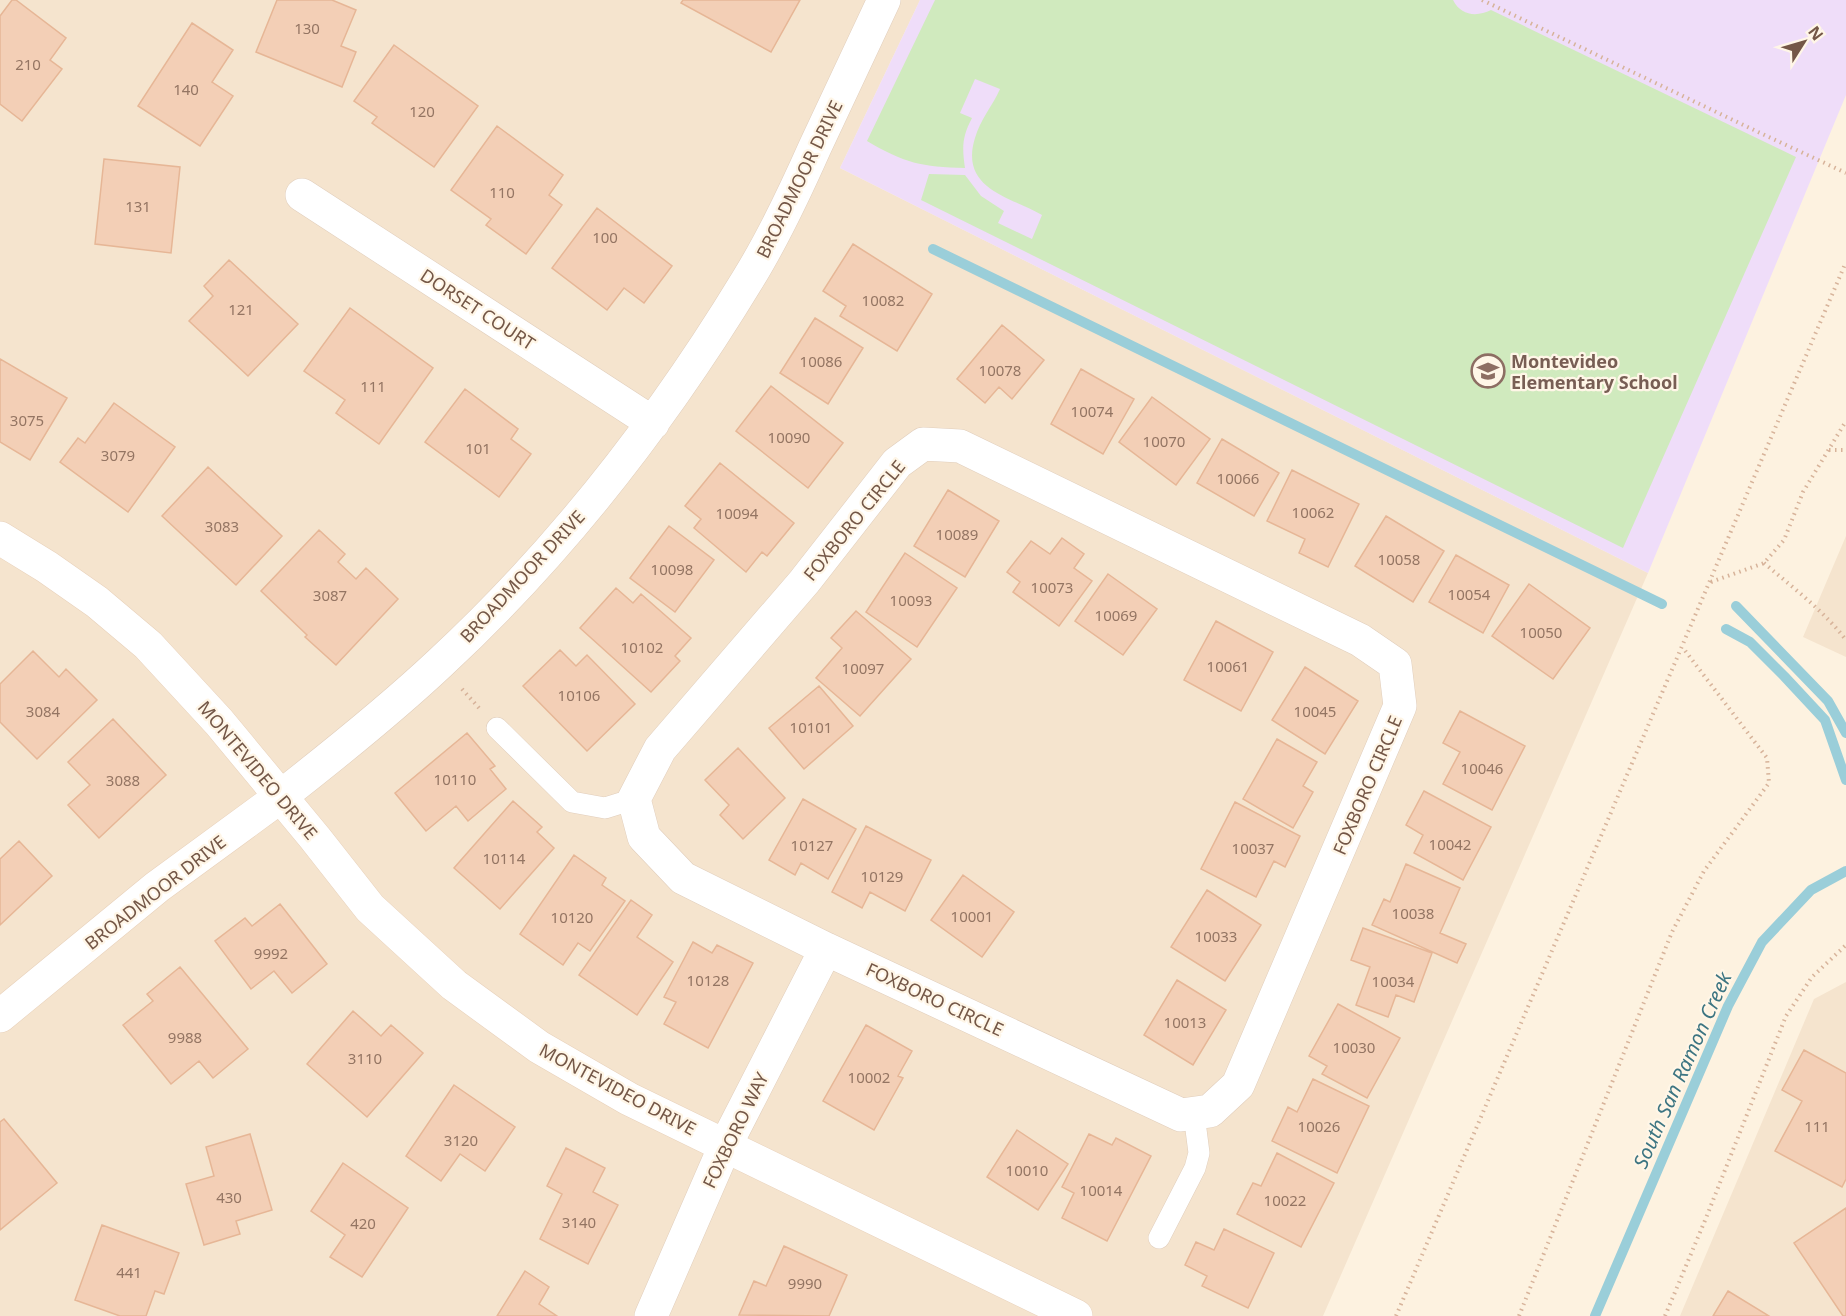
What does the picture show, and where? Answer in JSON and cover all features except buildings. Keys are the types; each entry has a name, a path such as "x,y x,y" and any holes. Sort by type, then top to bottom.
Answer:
{"street":[{"name":"BROADMOOR DRIVE","path":"0,1016 157,887 326,760 440,663 527,576 614,474 653,423 749,277 788,205 884,0"},
{"name":"DORSET COURT","path":"302,195 653,423"},
{"name":"FOXBORO CIRCLE","path":"923,444 960,446 1360,640 1395,664 1400,706 1238,1085 1210,1111 1194,1114 1182,1115 826,949 683,878 644,837 634,799 660,749 804,582 897,463 923,444"},
{"name":"MONTEVIDEO DRIVE","path":"0,538 97,602 148,645 219,722 370,908 454,985 539,1047 629,1099 1076,1316"},
{"name":"FOXBORO WAY","path":"651,1316 725,1146 826,949"}],"lane":[{"path":"497,728 572,802 605,808 634,799"},
{"path":"1159,1238 1195,1168 1199,1153 1194,1114"}],"path":[{"path":"1482,0 1846,172"},
{"path":"1396,1316 1846,262"},
{"path":"1710,583 1764,563 1784,540 1803,492 1846,421"},
{"path":"1828,450 1846,450"},
{"path":"1764,563 1810,602 1846,640"},
{"path":"1519,1316 1672,932 1704,871 1769,783 1767,758 1682,648"},
{"path":"440,663 497,728"},
{"path":"1665,1316 1786,1016 1812,977 1846,945"}],"shaded area":[{"path":"0,0 920,0 840,168 1648,573 1323,1316 0,1316"},
{"name":"Montevideo Elementary School","path":"920,0 1846,0 1846,95 1648,573 840,168"},
{"path":"1846,536 1846,657 1803,637"},
{"path":"1846,982 1846,1316 1680,1316 1814,999"}],"green space":[{"name":"Montevideo Elementary School","path":"935,0 1453,0 1460,9 1470,14 1480,14 1491,10 1796,157 1623,548 921,200 929,174 965,175 981,196 1004,211 998,223 1032,239 1042,215 991,189 974,169 972,155 975,138 1000,89 975,79 960,113 972,118 964,142 965,168 925,165 903,159 867,141"}],"waterway":[{"path":"933,249 1662,604"},
{"path":"1736,606 1828,701 1846,733"},
{"path":"1726,629 1750,642 1825,720 1846,780"},
{"name":"South San Ramon Creek","path":"1595,1316 1728,1006 1762,942 1811,890 1846,871"}],"place":[{"name":"Montevideo Elementary School","path":"1488,371"}]}
